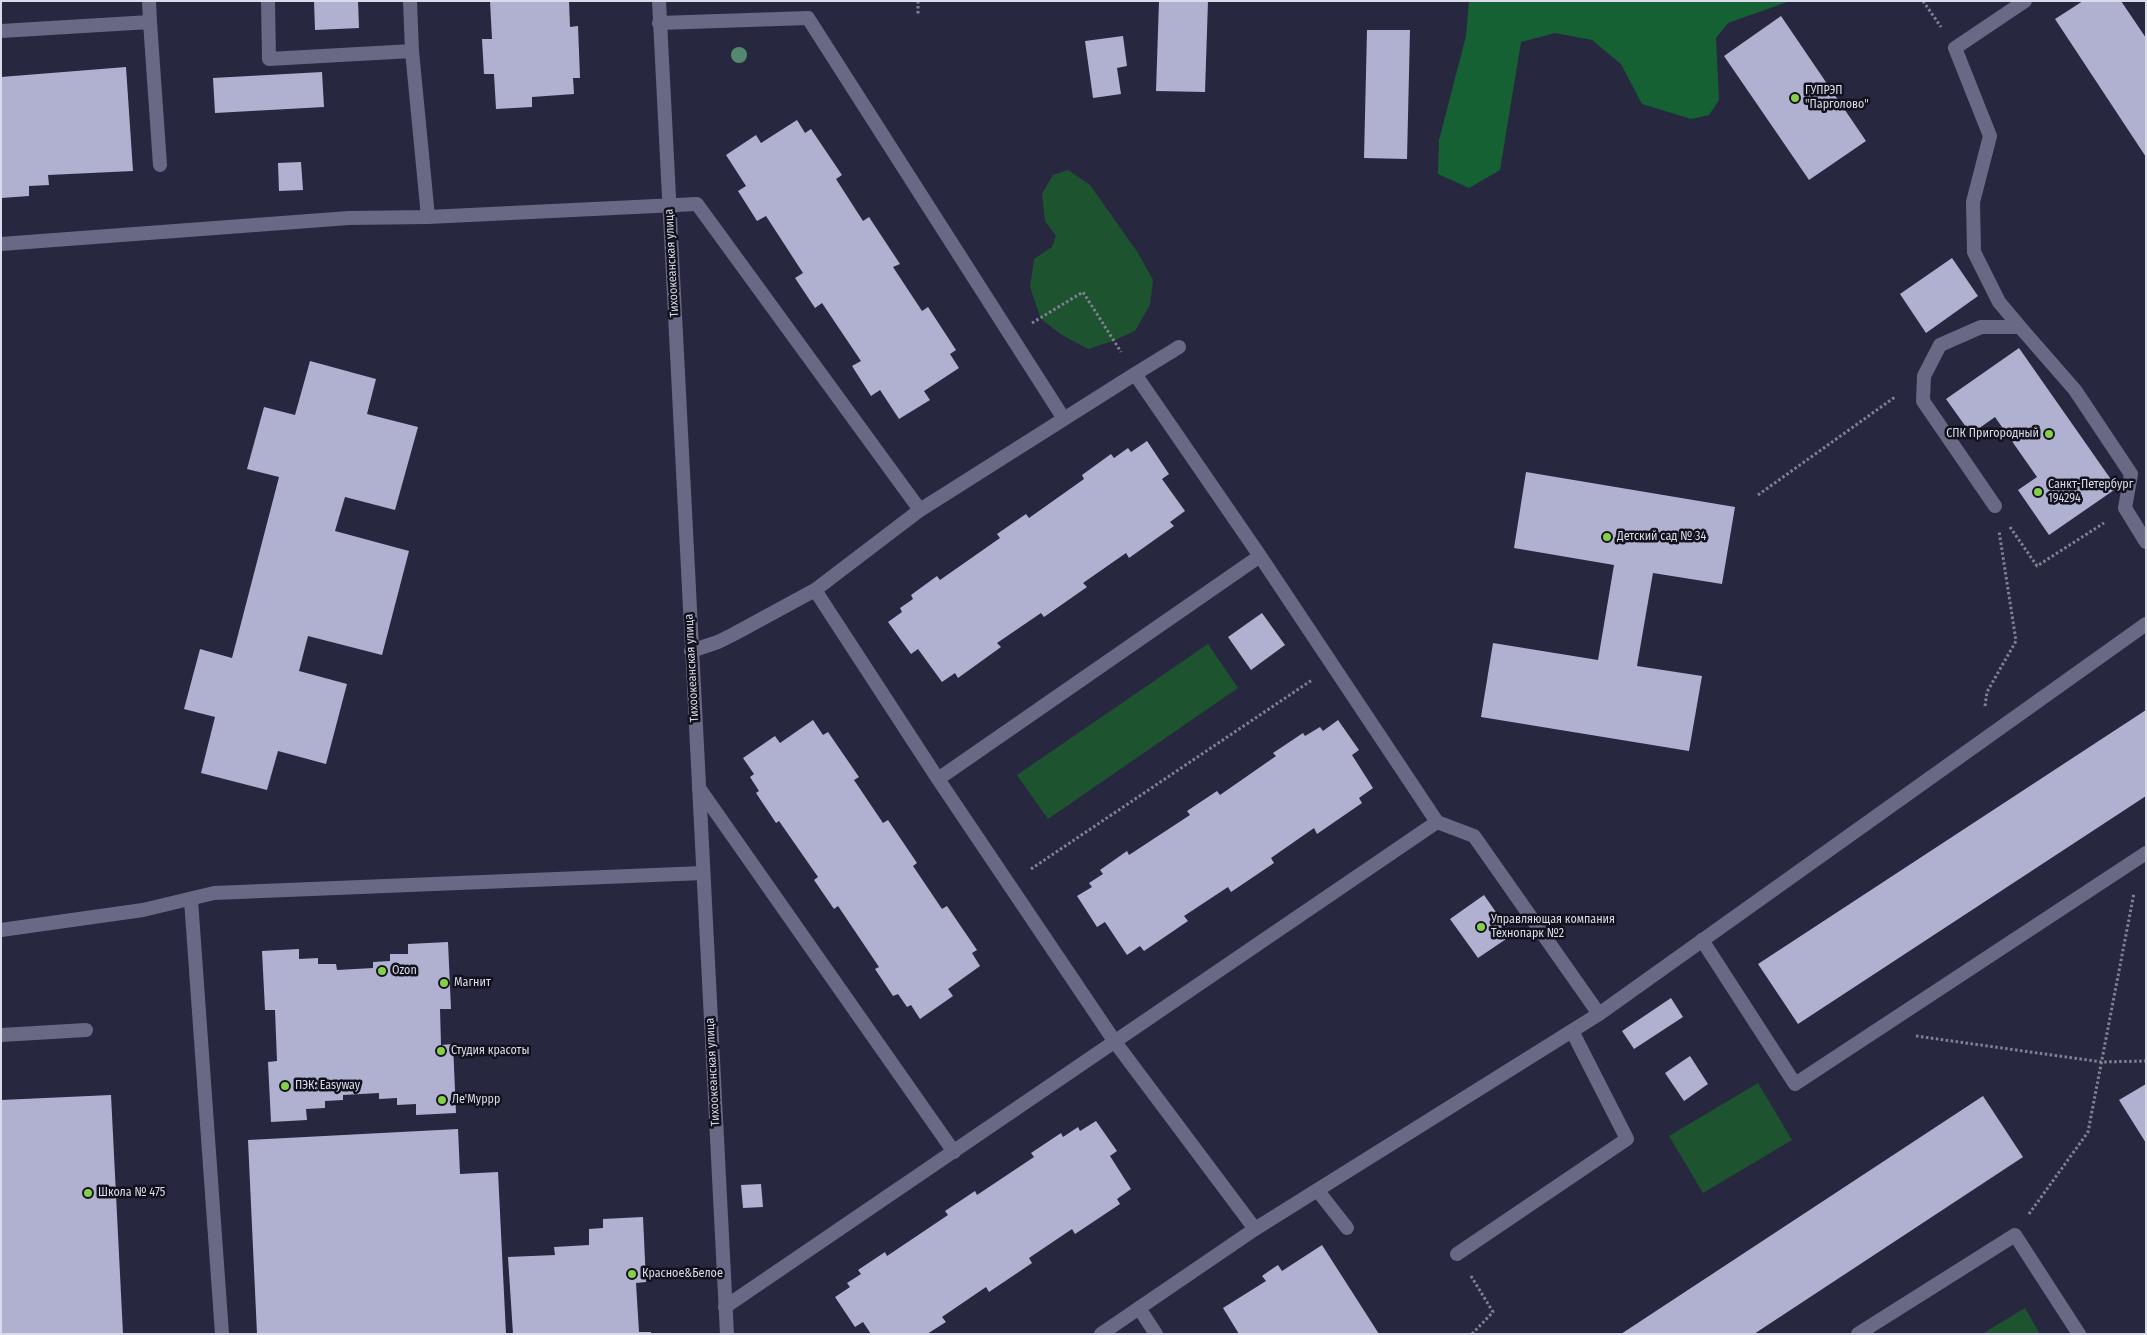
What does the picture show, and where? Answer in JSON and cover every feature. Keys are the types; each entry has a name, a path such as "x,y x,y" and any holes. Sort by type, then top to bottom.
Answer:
{"street":[{"path":"149,1 160,165"},
{"path":"268,1 269,58 412,51"},
{"path":"410,1 412,51 428,217"},
{"name":"Тихоокеанская улица","path":"659,1 727,1334"},
{"path":"2025,1 1955,48 1990,136 1973,202 1974,252 1999,302 2075,390 2131,474 2125,508 2146,542"},
{"path":"659,23 808,18 1064,419"},
{"path":"1,31 150,22"},
{"path":"1,244 349,218 428,217 697,204 920,510"},
{"path":"1995,506 1923,401 1924,376 1940,345 1981,327 2020,327"},
{"path":"691,651 734,634 815,590 920,510 1179,347"},
{"path":"1135,374 1260,556 1437,822 1474,836 1599,1014"},
{"path":"938,780 1260,556"},
{"path":"815,590 938,780 1115,1042 1255,1230"},
{"path":"1101,1334 1255,1230 1599,1014 2146,624"},
{"path":"699,788 954,1152"},
{"path":"726,1307 1437,822"},
{"path":"1702,940 1795,1084 2144,857"},
{"path":"1,930 143,910 214,894 703,873"},
{"path":"191,900 222,1334"},
{"path":"1,1035 86,1030"},
{"path":"1458,1254 1627,1139 1572,1031"},
{"path":"1318,1190 1346,1228"},
{"path":"1858,1334 2014,1234 2079,1334"},
{"path":"1139,1308 1154,1333"}],"path":[{"path":"918,1 918,16"},
{"path":"1010,336 1083,292 1135,374"},
{"path":"1758,495 1924,376"},
{"path":"1995,506 2037,566 2125,508"},
{"path":"1983,740 1986,692 2016,641 1995,506"},
{"path":"1008,884 1333,666"},
{"path":"2014,1234 2088,1132 2144,857"},
{"path":"1875,1031 2102,1062 2146,1061"},
{"path":"1458,1254 1492,1312 1472,1334"}],"green space":[{"path":"1469,1 1790,1 1728,23 1716,38 1719,100 1709,115 1691,119 1642,104 1621,64 1592,40 1555,33 1521,42 1500,170 1469,188 1438,174 1439,140 1466,36"},
{"path":"1068,170 1090,185 1138,253 1153,280 1150,305 1135,331 1088,349 1062,335 1041,319 1030,287 1034,259 1052,247 1056,236 1045,221 1042,194 1053,175"},
{"path":"1208,644 1238,688 1048,819 1017,775"},
{"path":"1758,1083 1792,1140 1703,1193 1669,1136"},
{"path":"2025,1308 2040,1334 1982,1334"}],"building":[{"path":"314,1 358,1 359,28 315,30"},
{"path":"490,1 569,1 570,27 578,26 580,78 573,78 574,94 532,97 532,107 496,109 494,74 484,74 482,39 492,39"},
{"path":"1159,1 1208,1 1205,92 1156,91"},
{"path":"2083,1 2121,1 2146,38 2146,157 2055,19"},
{"name":"ГУПРЭП \"Парголово\"","path":"1781,16 1866,141 1809,180 1724,56"},
{"path":"1367,30 1410,30 1407,159 1364,158"},
{"path":"1123,36 1127,66 1117,68 1121,94 1093,98 1085,41"},
{"path":"126,67 133,171 48,175 49,185 29,186 29,196 1,198 1,77"},
{"path":"322,72 324,107 215,113 213,78"},
{"path":"797,120 805,133 811,129 842,175 836,179 863,221 869,217 900,264 893,267 922,311 928,307 956,350 950,354 959,368 924,391 930,400 899,419 880,390 871,396 852,366 861,361 822,303 815,308 795,278 803,273 766,216 757,221 738,191 746,186 726,155 756,135 761,143"},
{"path":"301,162 303,190 279,191 278,163"},
{"path":"1952,258 1978,296 1926,333 1900,294"},
{"path":"2019,348 2117,488 2049,535 2018,490 2037,477 1995,417 1971,434 1946,399"},
{"path":"310,361 376,379 367,414 418,427 395,510 345,497 335,531 409,551 382,655 308,636 299,671 347,684 326,764 278,751 267,790 201,773 215,717 184,709 200,649 232,658 279,477 247,469 264,407 295,415"},
{"path":"1147,441 1169,474 1162,479 1185,511 1170,522 1174,526 1129,558 1126,553 1083,583 1087,587 1044,617 1041,613 997,643 1001,647 958,678 955,673 942,682 918,649 911,654 888,622 902,612 900,608 913,599 911,595 937,576 940,580 1000,538 997,534 1026,514 1029,518 1084,479 1082,475 1111,454 1114,458 1128,448 1131,452"},
{"path":"1526,472 1735,507 1722,584 1653,573 1637,666 1702,676 1689,751 1481,717 1493,643 1598,660 1614,565 1514,548"},
{"path":"1262,613 1285,645 1251,670 1228,637"},
{"path":"2146,710 2146,796 1798,1024 1758,964"},
{"path":"813,720 823,735 828,732 859,777 854,780 883,823 888,820 917,863 913,866 942,909 947,906 977,950 972,953 980,966 948,989 953,996 920,1019 911,1005 907,1007 898,994 893,996 875,969 879,967 838,906 834,909 814,880 818,877 779,821 776,823 756,793 759,791 750,777 754,774 743,758 775,736 780,743"},
{"path":"1338,720 1359,750 1352,755 1373,788 1359,798 1362,803 1317,834 1314,828 1271,858 1274,863 1231,892 1228,887 1184,916 1188,921 1144,951 1140,946 1127,955 1105,922 1097,927 1077,896 1092,887 1089,883 1103,874 1100,870 1127,851 1129,855 1190,815 1187,811 1217,791 1220,795 1276,756 1273,753 1303,733 1305,736 1320,727 1323,731"},
{"name":"Управляющая компания Технопарк №2","path":"1484,895 1512,935 1478,958 1450,919"},
{"path":"448,942 451,1009 440,1009 441,1045 453,1044 456,1113 416,1115 416,1104 397,1105 397,1098 379,1099 379,1093 343,1095 343,1100 325,1101 325,1108 306,1109 307,1120 271,1122 268,1062 277,1061 275,1010 265,1010 262,951 299,949 299,959 318,958 318,964 336,964 337,970 373,968 373,962 390,961 390,954 408,954 408,944"},
{"path":"1671,998 1683,1017 1634,1049 1622,1031"},
{"path":"1690,1056 1708,1084 1684,1101 1665,1073"},
{"path":"2146,1084 2146,1143 2119,1100"},
{"path":"111,1095 123,1334 1,1334 1,1100"},
{"path":"1983,1096 2023,1157 1754,1334 1621,1334"},
{"path":"1096,1121 1117,1151 1110,1156 1131,1189 1117,1199 1120,1204 1075,1234 1072,1229 1029,1258 1032,1263 989,1292 986,1287 942,1317 946,1322 927,1334 871,1334 863,1322 855,1327 835,1297 850,1287 847,1283 861,1274 858,1270 885,1252 887,1256 948,1215 945,1211 975,1191 977,1195 1034,1157 1031,1153 1061,1133 1063,1137 1078,1127 1080,1131"},
{"path":"458,1129 460,1174 498,1172 506,1334 257,1334 248,1140"},
{"path":"761,1184 763,1207 743,1208 741,1185"},
{"path":"643,1217 646,1282 636,1283 639,1332 651,1332 651,1334 513,1334 508,1257 555,1255 554,1247 589,1245 589,1229 603,1228 603,1219"},
{"path":"1322,1245 1379,1334 1239,1334 1223,1308 1266,1281 1262,1276 1278,1265 1282,1271"}],"place":[{"name":"ГУПРЭП \"Парголово\"","path":"1795,98"},
{"name":"СПК Пригородный","path":"2049,434"},
{"name":"Санкт-Петербург 194294","path":"2038,492"},
{"name":"Детский сад № 34","path":"1607,537"},
{"name":"Управляющая компания Технопарк №2","path":"1481,927"},
{"name":"Ozon","path":"382,971"},
{"name":"Магнит","path":"444,983"},
{"name":"Студия красоты","path":"441,1051"},
{"name":"ПЭК: Easyway","path":"285,1086"},
{"name":"Ле'Муррр","path":"442,1100"},
{"name":"Школа № 475","path":"88,1193"},
{"name":"Красное&Белое","path":"632,1274"}]}
